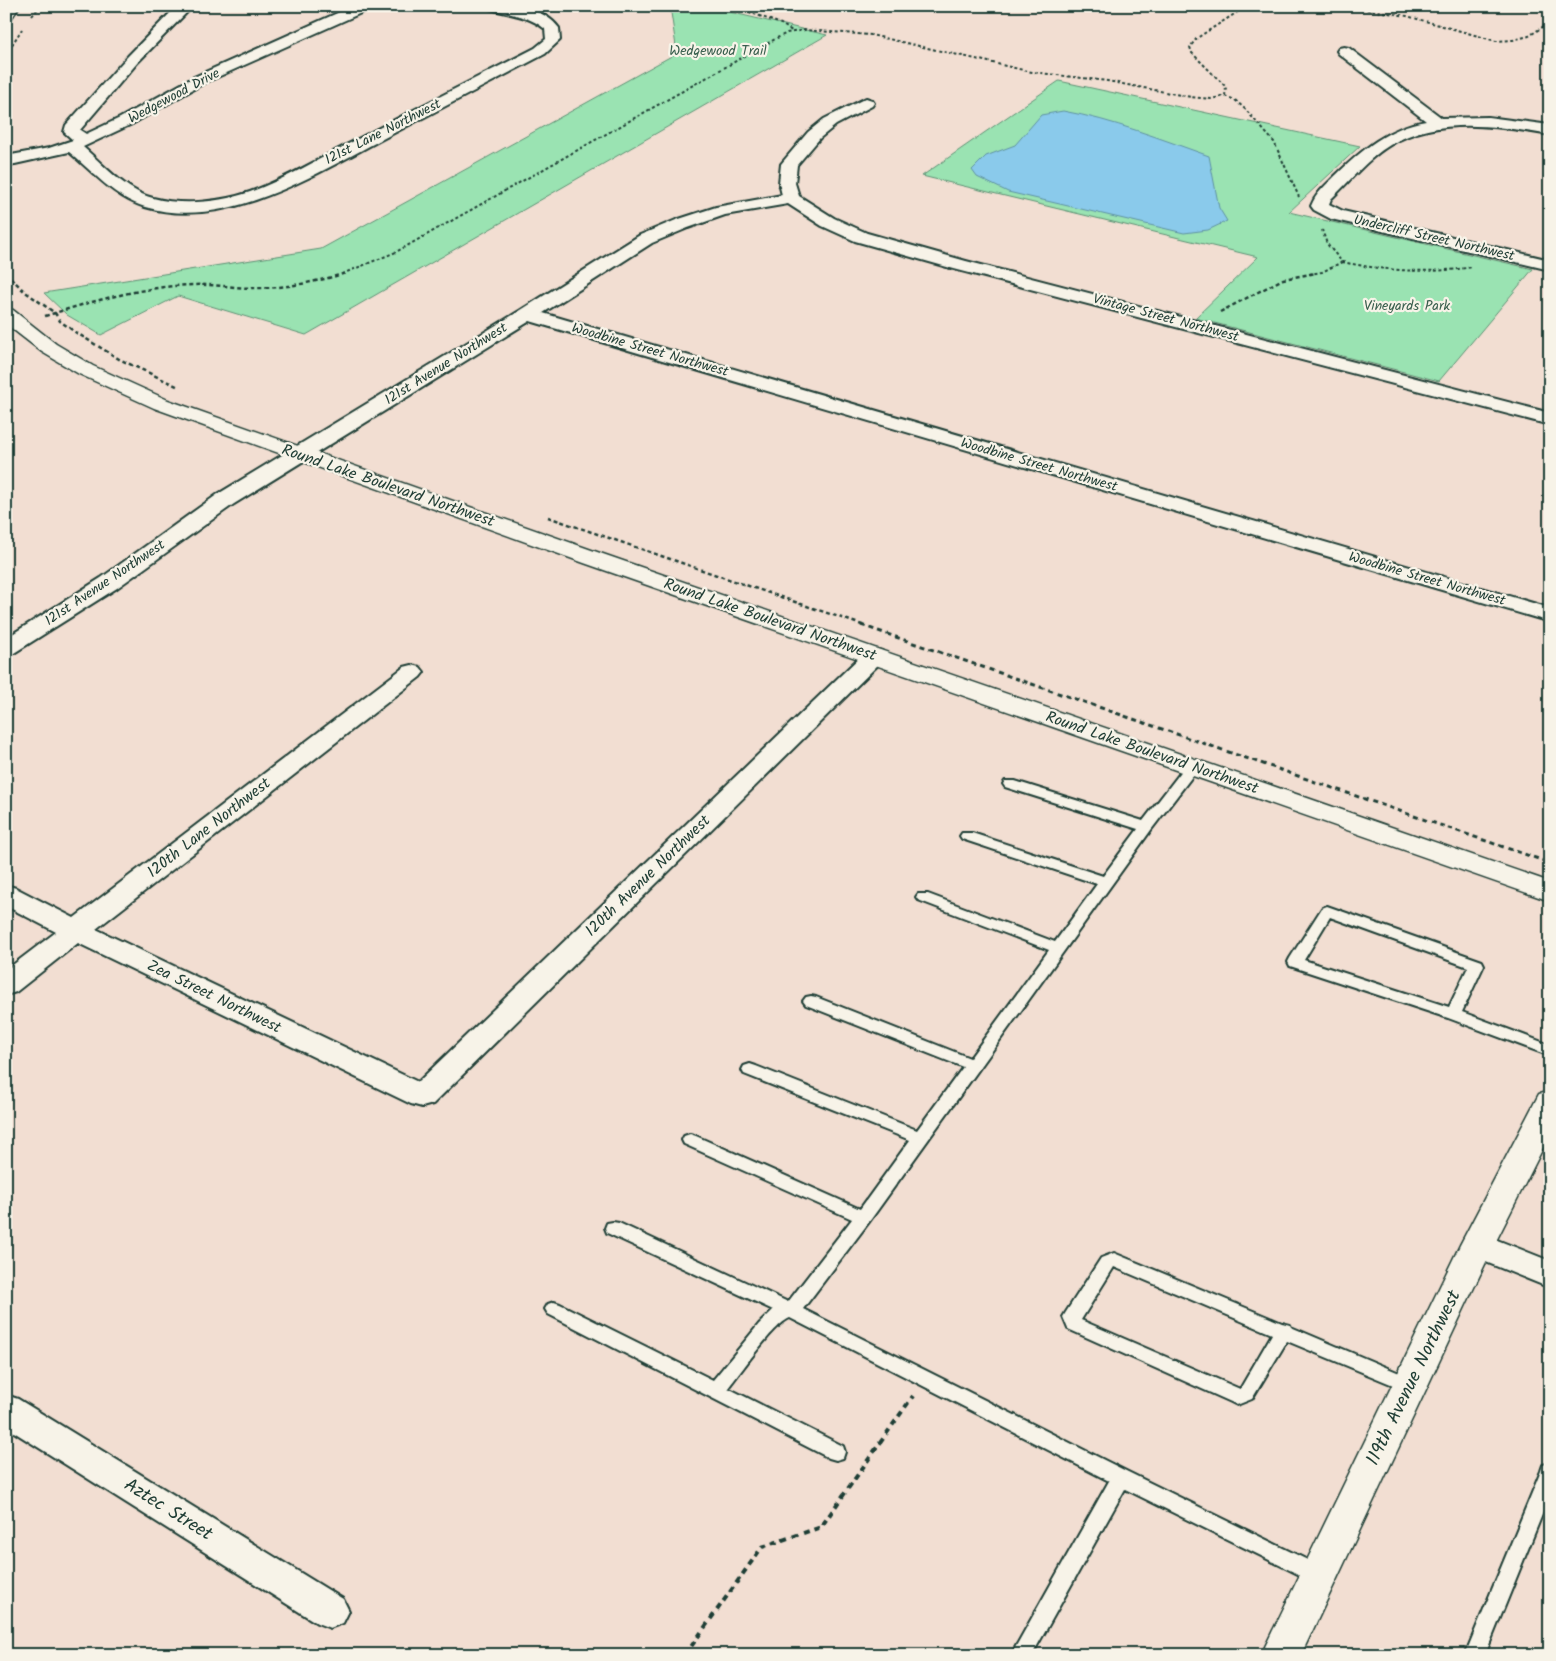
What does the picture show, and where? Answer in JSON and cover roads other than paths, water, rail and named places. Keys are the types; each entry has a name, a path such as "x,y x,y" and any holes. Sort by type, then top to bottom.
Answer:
{"main road":[{"path":"6,16 13,6"},
{"name":"Round Lake Boulevard Northwest","path":"6,314 49,348 86,370 161,404 1550,892"},
{"name":"119th Avenue Northwest","path":"1281,1655 1477,1245 1550,1102"}],"street":[{"name":"121st Lane Northwest","path":"186,6 133,59 72,128 78,144 128,194 150,202 175,206 229,203 257,195 300,175 540,51 553,40 552,28 548,24 533,16 495,6"},
{"name":"Wedgewood Drive","path":"6,161 34,156 78,144 126,121 199,80 365,6"},
{"path":"1344,51 1439,123 1496,122 1550,130"},
{"path":"791,198 787,183 788,164 824,127 866,102"},
{"name":"Undercliff Street Northwest","path":"1439,123 1396,135 1386,140 1323,197 1320,206 1338,215 1550,264"},
{"name":"121st Avenue Northwest","path":"6,648 109,583 218,504 528,314 646,239 682,224 722,211 791,198"},
{"name":"Vintage Street Northwest","path":"791,198 828,222 861,237 960,265 1550,420"},
{"name":"Woodbine Street Northwest","path":"528,314 1550,615"},
{"name":"120th Avenue Northwest","path":"422,1096 874,656"},
{"name":"120th Lane Northwest","path":"6,985 412,672"},
{"name":"Zea Street Northwest","path":"6,894 76,931 422,1096"},
{"path":"1477,1245 1550,1275"},
{"name":"Aztec Street","path":"6,1409 330,1611"}],"lane":[{"path":"716,1390 778,1315 791,1311 863,1217 1146,827 1192,767"},
{"path":"1010,784 1146,827"},
{"path":"967,836 1106,882"},
{"path":"923,897 1058,948"},
{"path":"1453,1014 1477,965 1327,911 1295,962 1453,1014 1550,1051"},
{"path":"811,1001 973,1065"},
{"path":"750,1070 920,1138"},
{"path":"690,1140 863,1217"},
{"path":"613,1228 791,1311 1121,1478 1320,1576"},
{"path":"1284,1330 1246,1394 1237,1397 1074,1324 1072,1317 1107,1263 1114,1260 1284,1330 1410,1385"},
{"path":"554,1309 836,1452"},
{"path":"1475,1655 1550,1471"},
{"path":"1021,1655 1121,1478"}],"water":[{"path":"1063,111 1119,125 1209,156 1219,208 1227,221 1208,230 1184,233 1008,192 977,177 972,170 986,156 1015,145 1041,115"}],"park label":[{"name":"Wedgewood Trail","path":"718,51"},
{"name":"Vineyards Park","path":"1407,306"}]}
